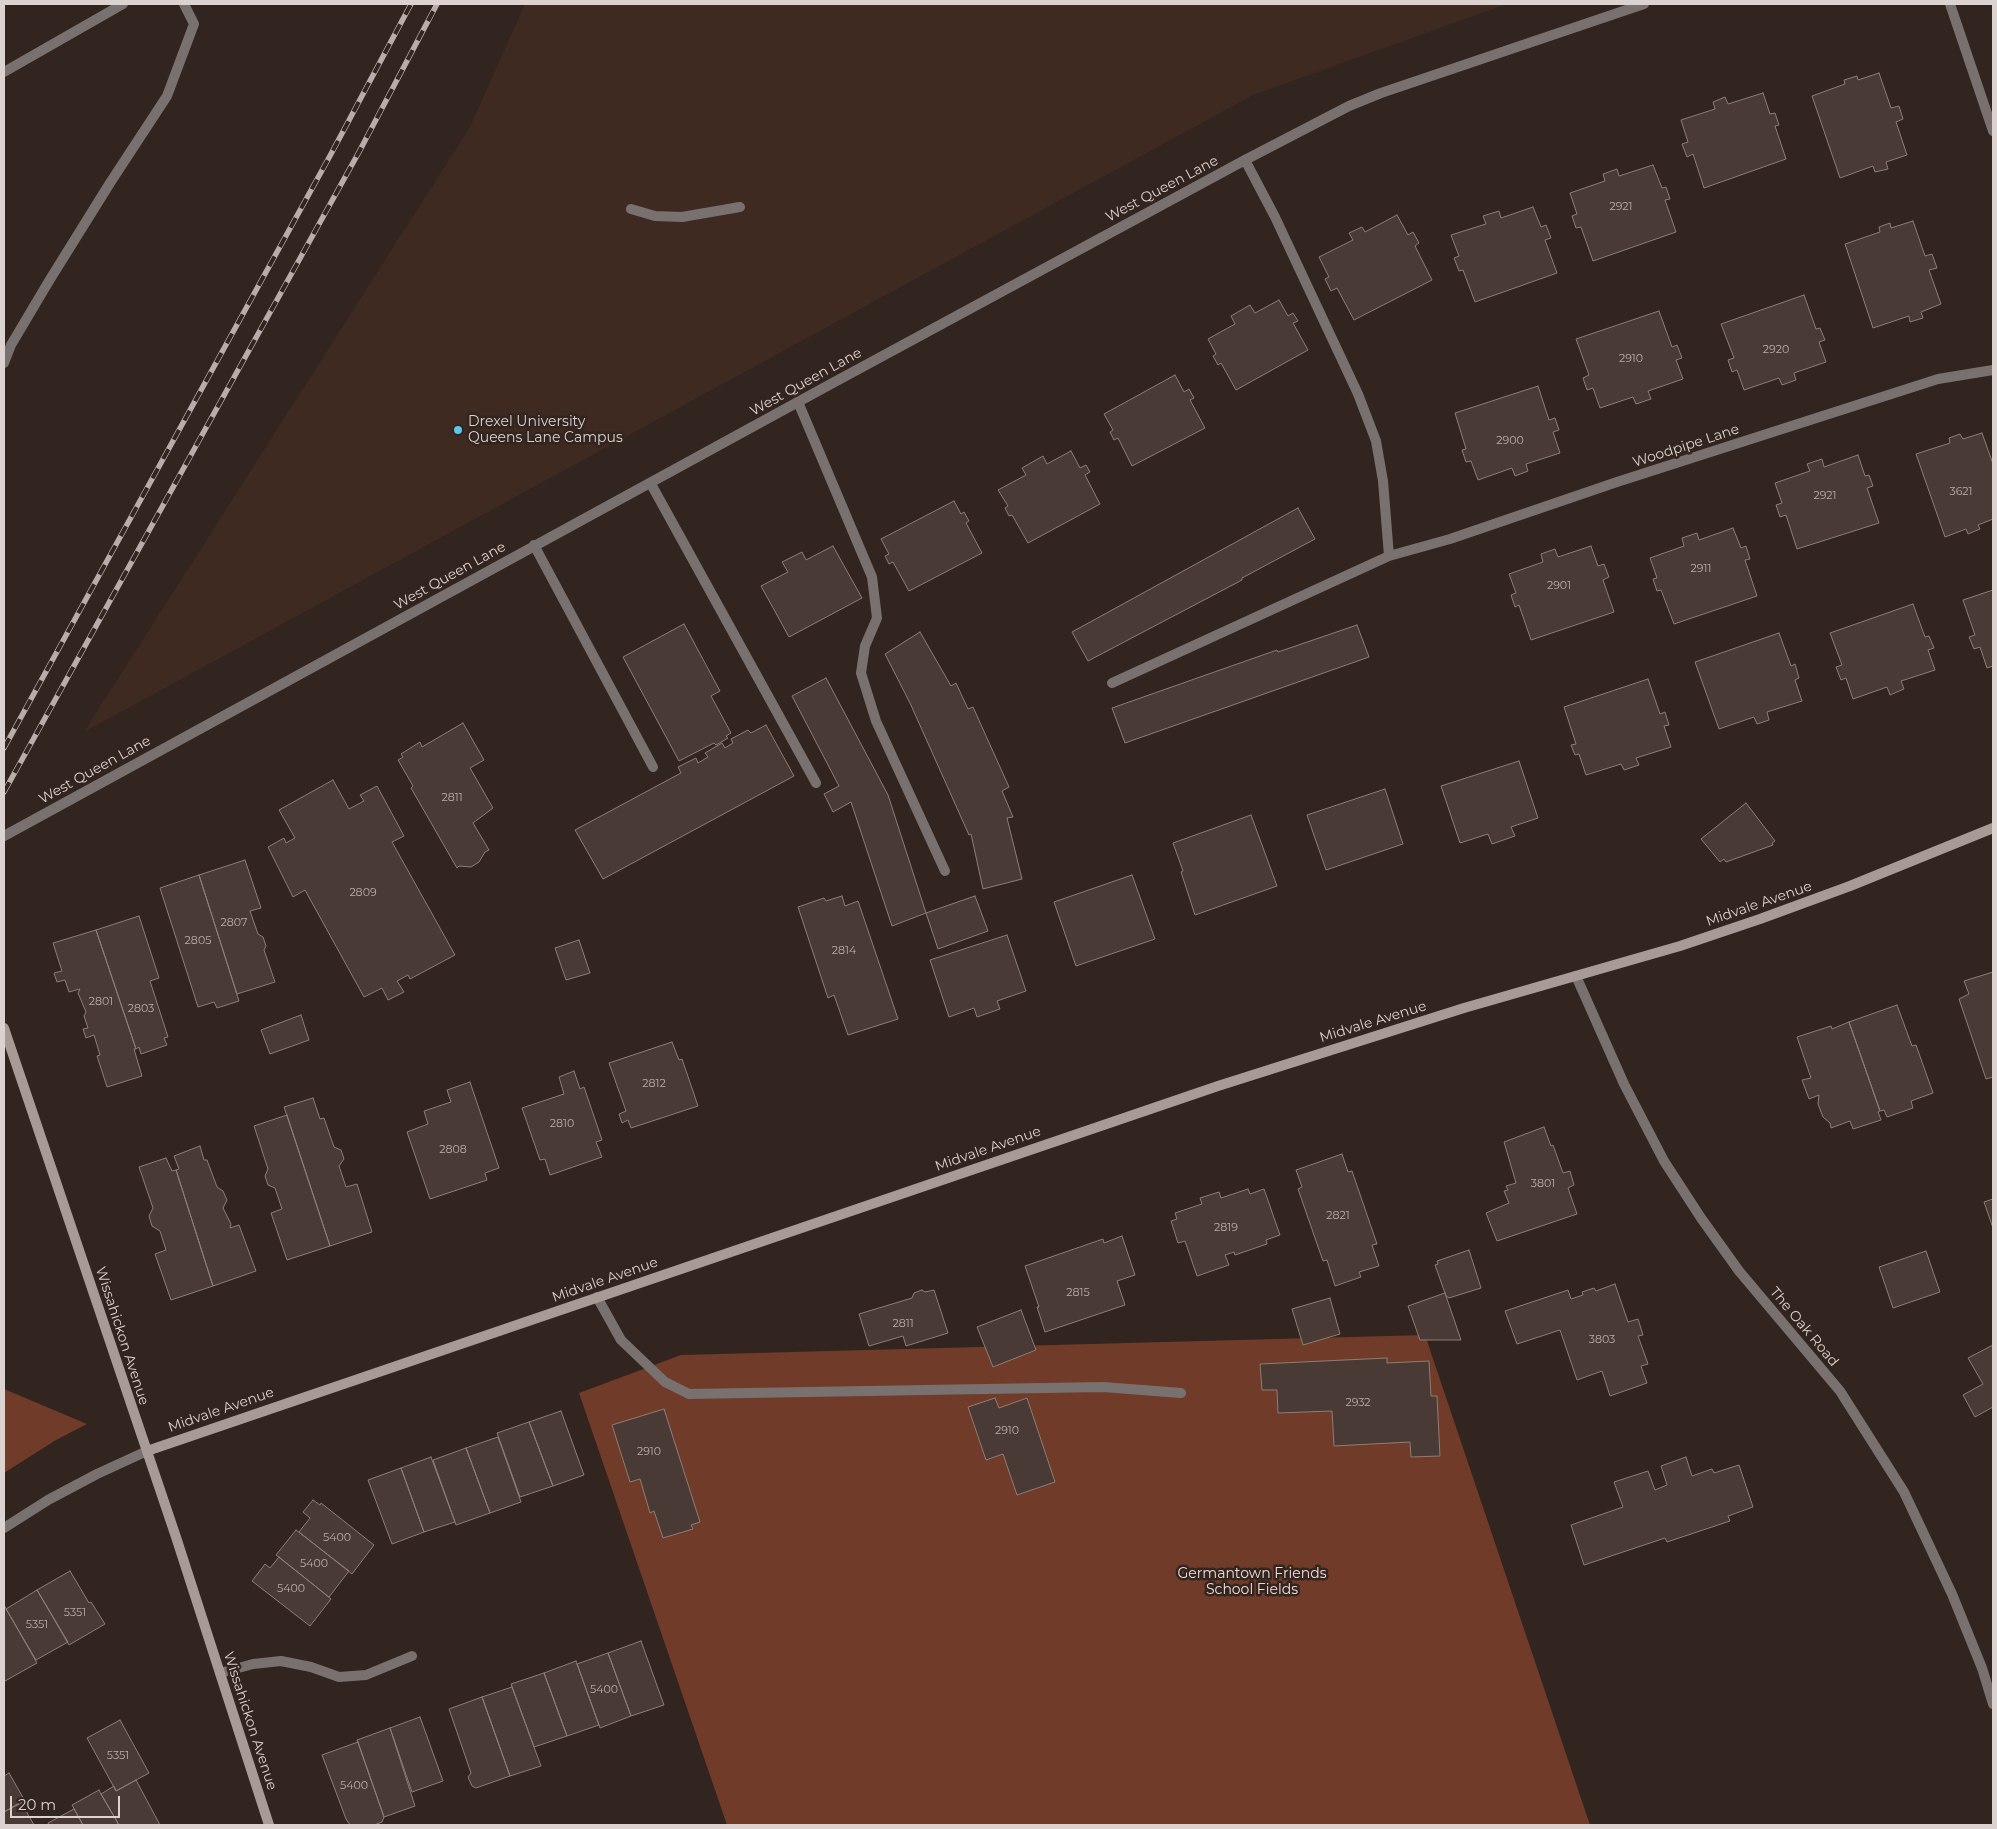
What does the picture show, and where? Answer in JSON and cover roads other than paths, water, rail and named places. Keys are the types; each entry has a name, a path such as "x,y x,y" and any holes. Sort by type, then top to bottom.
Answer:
{"street":[{"path":"4,72 123,4"},
{"path":"4,363 11,345 49,281 110,182 167,96 194,24 184,4"},
{"name":"West Queen Lane","path":"4,836 798,402 1245,160 1349,106 1381,93 1644,4"},
{"path":"1950,4 1993,131"},
{"path":"1245,160 1275,217 1358,394 1376,441 1383,481 1389,556"},
{"path":"631,209 655,216 682,217 740,207"},
{"name":"Woodpipe Lane","path":"1112,683 1389,556 1450,539 1617,482 1938,379 1993,370"},
{"path":"798,402 872,577 877,618 865,646 862,673 876,721 945,871"},
{"path":"651,484 816,783"},
{"path":"534,546 653,767"},
{"name":"Midvale Avenue","path":"4,1528 48,1500 88,1478 147,1451 1218,1086 1456,1010 1680,946 1850,886 1993,828"},
{"name":"The Oak Road","path":"1576,976 1624,1084 1664,1161 1701,1218 1739,1271 1840,1391 1904,1492 1952,1594 1982,1668 1993,1704"},
{"name":"Wissahickon Avenue","path":"4,1028 147,1451 269,1825"},
{"path":"597,1297 621,1340 665,1382 689,1394 1103,1387 1181,1393"},
{"path":"220,1673 253,1664 281,1662 311,1667 339,1677 366,1675 412,1656"}],"railway":[{"path":"4,748 331,154 411,4"},
{"path":"4,792 359,152 437,4"}],"place":[{"name":"Drexel University Queens Lane Campus","path":"458,430"}],"park label":[{"name":"Germantown Friends School Fields","path":"1252,1582"}]}
